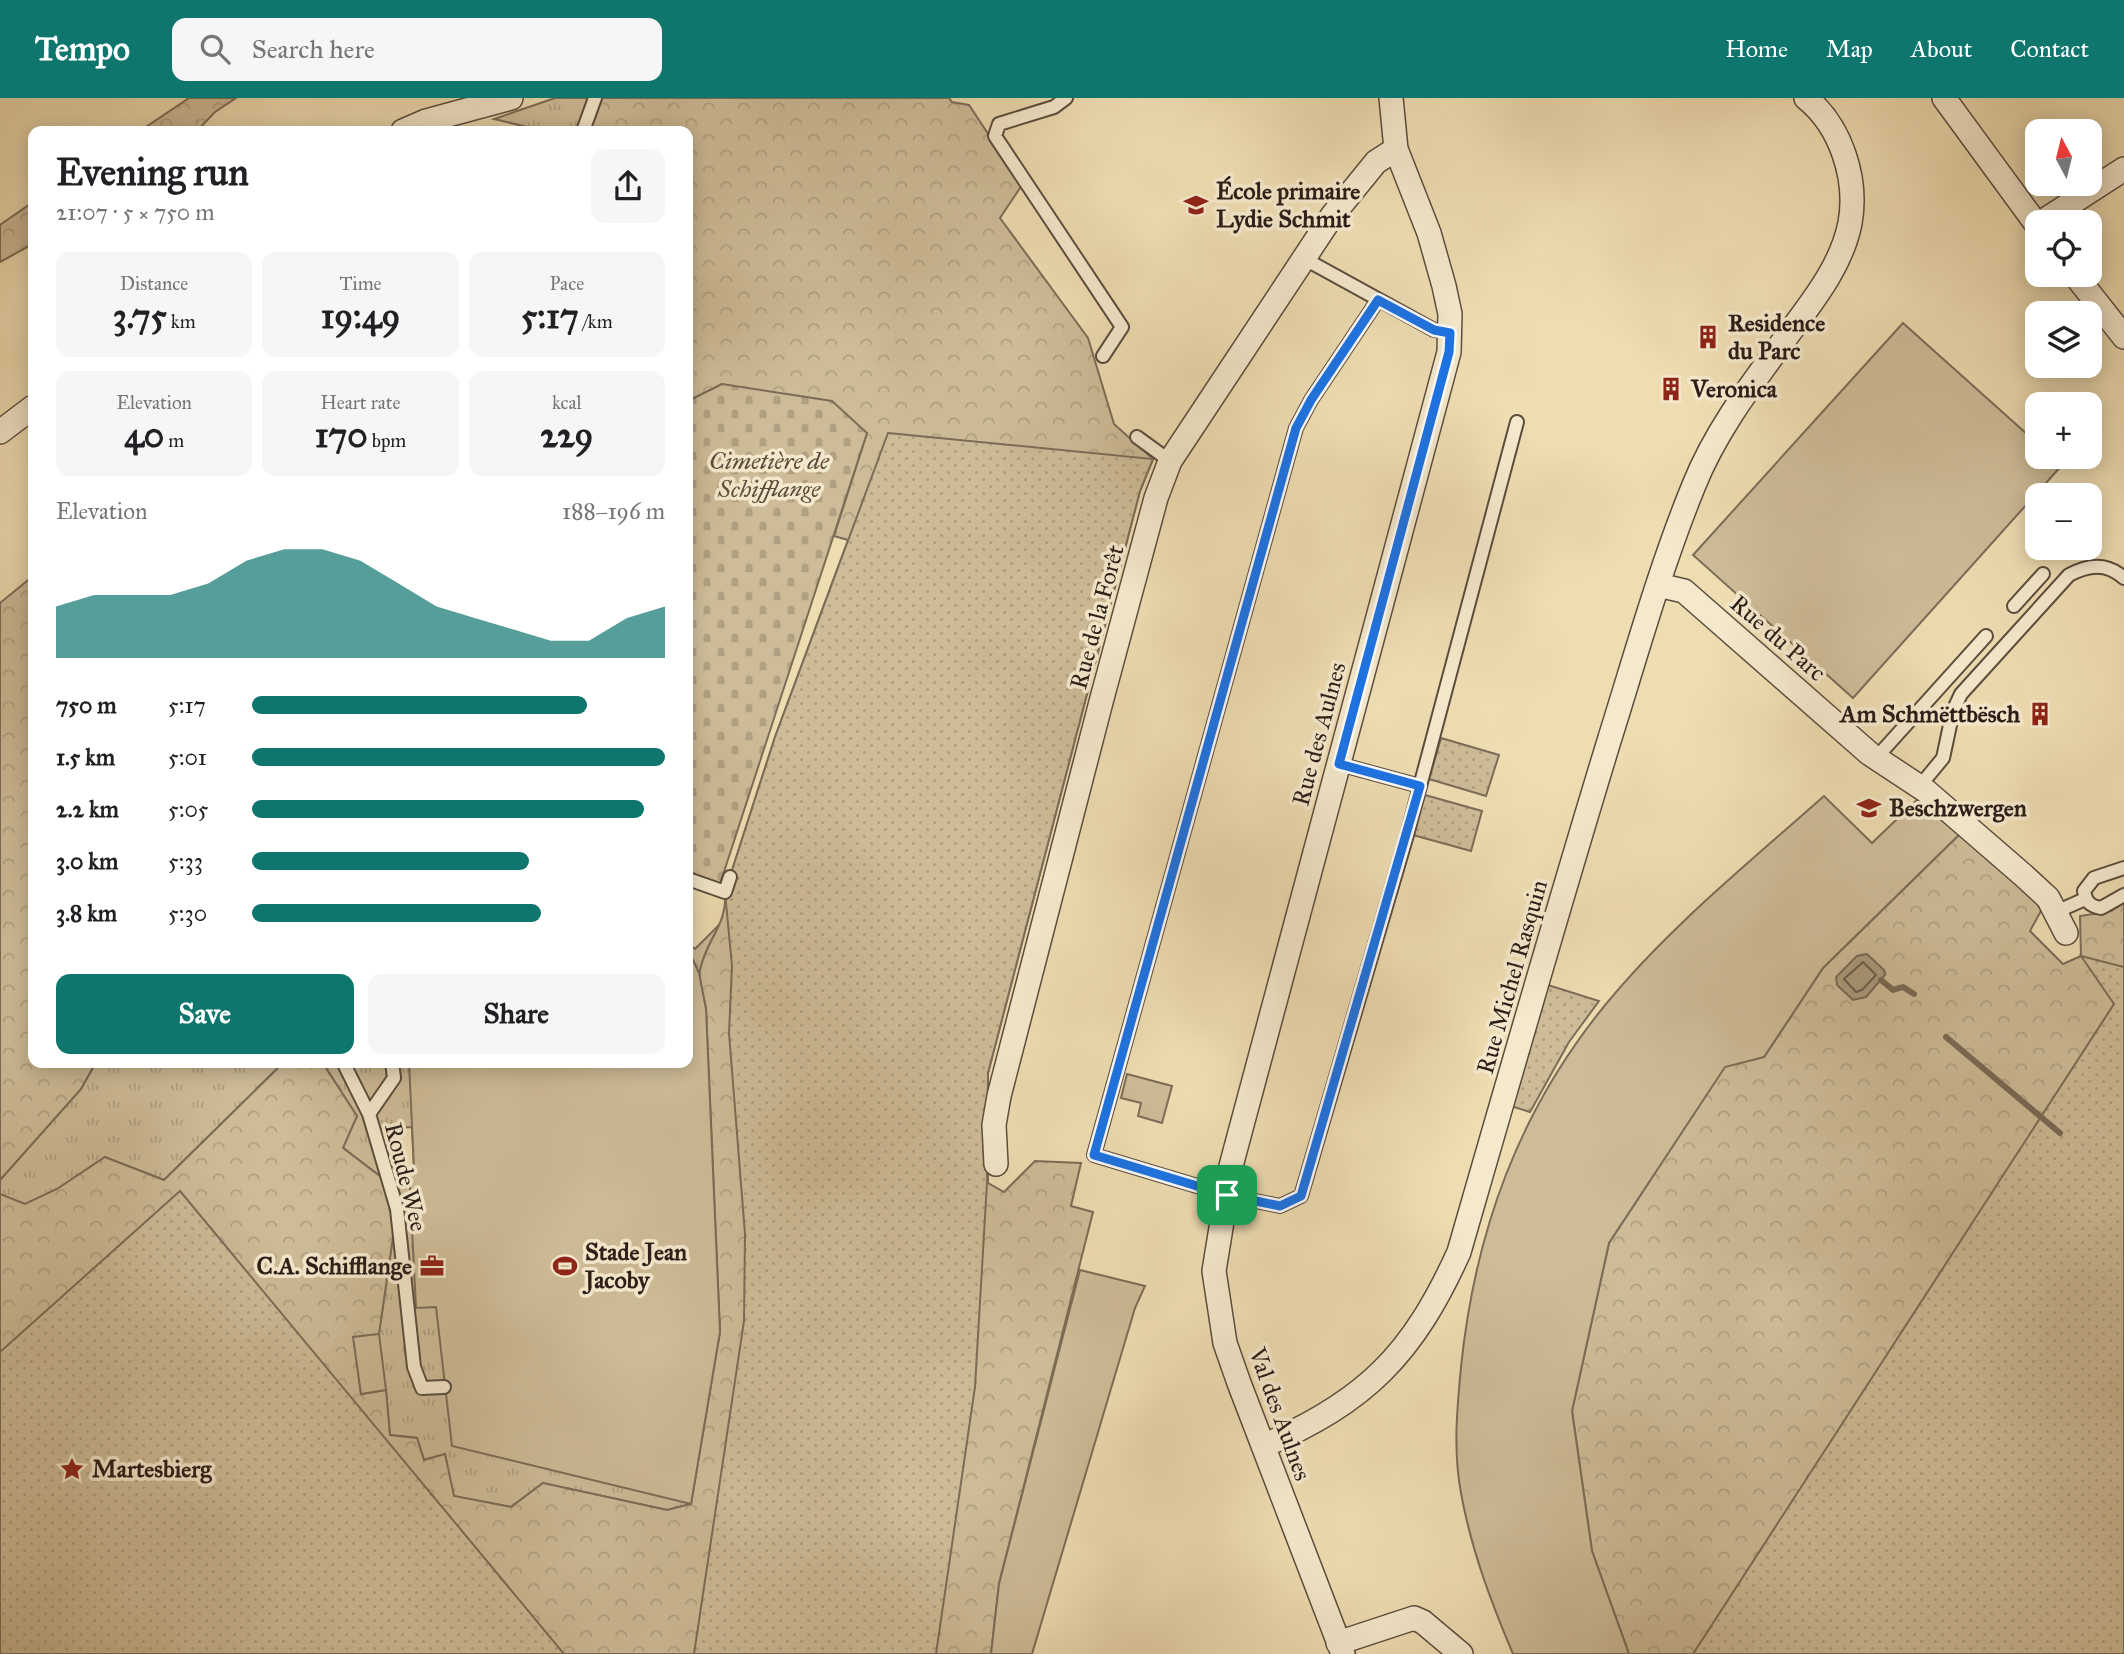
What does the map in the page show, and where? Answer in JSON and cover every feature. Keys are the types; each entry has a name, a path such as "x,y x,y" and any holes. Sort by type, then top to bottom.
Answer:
{"street":[{"path":"414,126 511,98"},
{"name":"Rue des Aulnes","path":"1227,1195 1231,1166 1449,352 1450,314 1444,286 1429,233 1396,149 1391,98"},
{"name":"Rue Michel Rasquin","path":"1262,1446 1296,1432 1342,1405 1374,1380 1410,1343 1438,1298 1459,1252 1581,831 1669,545 1710,447 1808,309 1840,253 1850,222 1851,190 1843,149 1825,118 1806,98"},
{"path":"1944,98 2026,210"},
{"name":"Rue de la Forêt","path":"996,1164 994,1125 999,1096 1111,664 1156,498 1170,461 1332,216 1376,162 1396,149"},
{"path":"2061,210 2124,169"},
{"path":"2085,287 2124,337"},
{"path":"0,432 28,411"},
{"name":"Rue du Parc","path":"1658,585 1684,591 1876,758 1922,789 2023,875 2048,898 2066,933"},
{"name":"Val des Aulnes","path":"1227,1195 1220,1222 1214,1271 1225,1343 1341,1649 1414,1618 1423,1622 1461,1654"}],"lane":[{"path":"585,126 595,98"},
{"path":"1066,98 1054,107 999,124 995,136 1122,327 1103,356"},
{"path":"1303,258 1434,330 1450,333"},
{"path":"1378,300 1311,400 1296,428 1094,1155 1227,1195 1280,1206 1301,1196 1420,786 1517,422"},
{"path":"1137,437 1170,461"},
{"path":"1922,789 1943,758 1953,711 1961,695 2069,575 2084,567 2102,566 2124,578"},
{"path":"2014,606 2043,574"},
{"path":"1876,758 1986,636"},
{"path":"1339,764 1420,786"},
{"path":"2085,899 2088,883 2124,868"},
{"path":"693,881 725,892 730,877"},
{"path":"2085,899 2092,906 2101,908 2124,895"},
{"path":"2056,912 2085,899"},
{"name":"Roude Wee","path":"346,1068 369,1114 397,1209 414,1367 422,1388 444,1387"},
{"path":"369,1114 394,1077 393,1068"}],"green space":[{"path":"189,98 236,98 215,112 202,126 147,126"},
{"path":"555,98 589,98 584,126 523,126 494,119"},
{"path":"599,98 949,98 952,102 969,105 1022,185 1000,218 1088,338 1114,424 1153,459 1140,491 988,1073 988,1183 1004,1192 1035,1161 1081,1163 1071,1206 1093,1212 999,1584 991,1654 425,1654 0,1580 0,1194 25,1204 57,1189 105,1157 164,1180 278,1068 326,1068 357,1116 343,1148 381,1177 397,1209 379,1334 354,1337 361,1394 386,1390 390,1435 417,1438 424,1460 445,1454 454,1496 511,1507 543,1483 667,1510 691,1504 720,1332 706,1009 700,984 700,970 720,923 725,892 775,737 848,540 834,536 867,433 722,384 693,398 693,126 585,126"},
{"path":"28,205 28,247 0,262 0,225"},
{"path":"1903,323 2025,432 2025,469 2058,469 2046,483 2025,483 2025,506 1853,698 1693,555"},
{"name":"Cimetière de Schifflange","path":"722,384 832,401 867,433 720,884 693,876 693,398"},
{"path":"888,433 1153,459 1140,491 988,1073 987,1183 975,1387 936,1654 694,1654 744,1321 745,1234 729,1033 732,966 725,892 775,737"},
{"path":"28,580 28,1068 93,1068 81,1089 0,1180 0,603"},
{"path":"1441,738 1499,755 1486,796 1429,779"},
{"path":"1926,791 1968,826 1823,968 1764,1057 1725,1067 1609,1243 1572,1411 1592,1551 1629,1654 1513,1654 1476,1555 1465,1514 1457,1462 1457,1430 1461,1367 1477,1268 1506,1174 1526,1130 1575,1044 1631,975 1711,896 1824,796 1872,843"},
{"path":"1425,795 1482,811 1471,851 1413,835"},
{"path":"1968,826 2048,898 2030,931 2063,964 2081,956 2080,916 2111,911 2124,903 2124,1654 1629,1654 1592,1551 1572,1411 1609,1243 1725,1066 1764,1057 1823,968"},
{"path":"721,923 705,955 702,973 706,1009 720,1332 691,1504 667,1510 543,1483 511,1507 453,1496 445,1454 424,1460 417,1438 390,1435 386,1391 361,1394 353,1337 379,1333 397,1209 381,1177 342,1147 357,1116 326,1068 441,1068 457,1376 494,1373 529,1397 565,1410 599,1412 632,1404 660,1387 683,1361 699,1327 707,1286 693,1020 693,947 695,949","holes":["412,1127 414,1168 392,1169 380,1129"]},
{"path":"2081,956 2124,967 2124,1654 1693,1654 2114,1004"},
{"name":"Stade Jean Jacoby","path":"693,960 699,973 706,1009 720,1332 691,1504 452,1446 436,1307 416,1308 409,1169 414,1168 409,1068 693,1068"},
{"path":"1548,985 1599,1001 1569,1042 1530,1112 1511,1106"},
{"path":"93,1068 278,1068 164,1180 105,1157 57,1189 25,1205 0,1194 0,1180 81,1089"},
{"path":"1127,1074 1172,1086 1162,1123 1138,1116 1141,1103 1121,1098"},
{"path":"180,1191 564,1654 0,1654 0,1352"},
{"path":"1080,1270 1145,1286 1135,1308 1032,1654 991,1654 999,1584"},
{"path":"379,1334 386,1390 361,1394 353,1337"}],"water":[{"path":"1867,954 1884,970 1885,975 1866,997 1853,1000 1837,985 1836,977 1857,956"}],"waterway":[{"path":"1881,980 1893,990 1903,987 1914,994"},
{"path":"1946,1037 2060,1133"}],"place":[{"name":"École primaire Lydie Schmit","path":"1196,205"},
{"name":"Residence du Parc","path":"1708,337"},
{"name":"Veronica","path":"1671,389"},
{"name":"Am Schmëttbësch","path":"2040,714"},
{"name":"Beschzwergen","path":"1869,808"},
{"name":"C.A. Schifflange","path":"432,1266"},
{"name":"Stade Jean Jacoby","path":"565,1266"},
{"name":"Martesbierg","path":"72,1469"}],"route":[{"path":"1378,300 1434,330 1450,333 1449,352 1339,764 1420,786 1301,1196 1280,1206 1227,1195 1094,1155 1296,428 1311,400 1378,300"}]}
